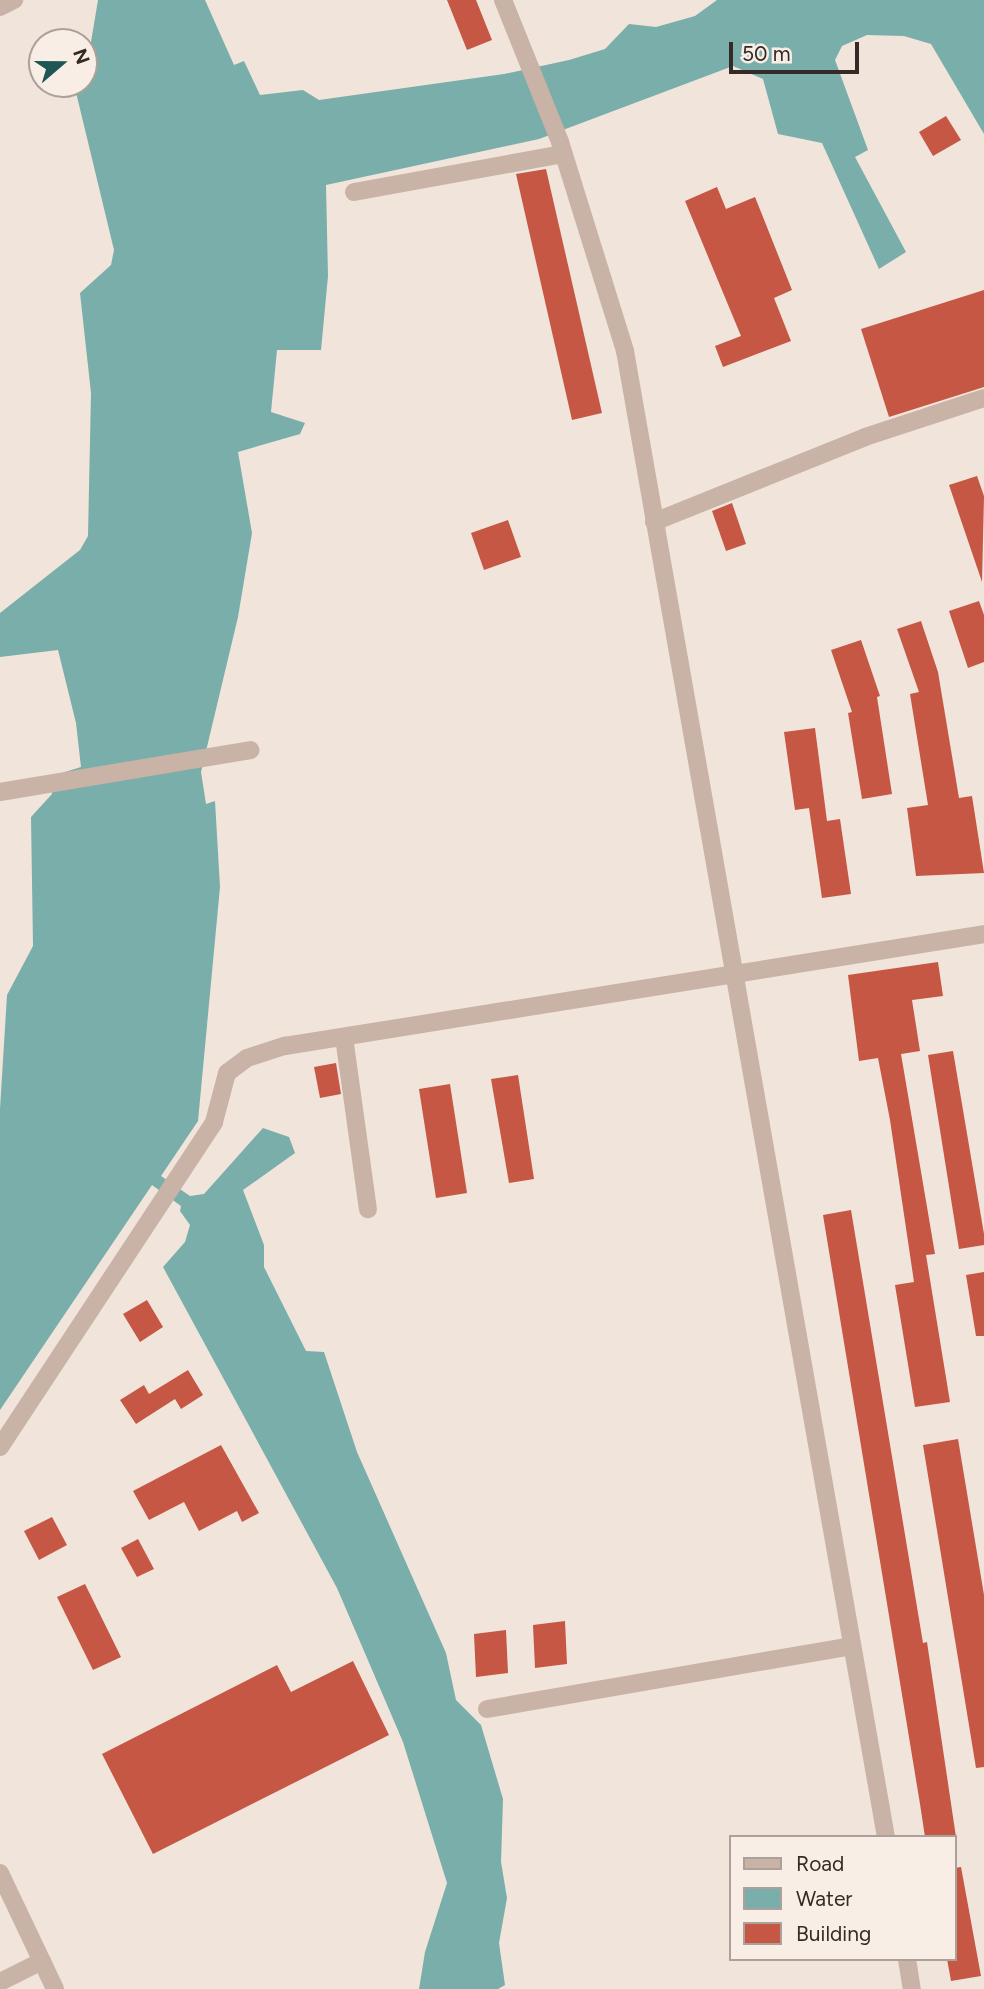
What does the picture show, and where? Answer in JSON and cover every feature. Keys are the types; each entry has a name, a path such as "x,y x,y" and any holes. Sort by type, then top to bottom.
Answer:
{"street":[{"path":"0,7 14,0"},
{"path":"503,0 564,154 625,351 886,1835"},
{"path":"354,192 564,154"},
{"path":"654,522 865,437 984,398"},
{"path":"0,792 250,750"},
{"path":"0,1447 214,1122 228,1073 247,1058 285,1046 984,934"},
{"path":"344,1037 368,1209"},
{"path":"487,1709 852,1646"},
{"path":"0,1873 55,1989"},
{"path":"0,1982 42,1961"},
{"path":"907,1961 912,1989"}],"water":[{"path":"98,0 205,0 234,65 244,61 260,95 303,90 319,100 504,74 569,60 605,49 629,24 656,27 695,16 717,0 984,0 984,134 931,44 904,36 867,35 842,46 835,60 868,150 855,157 906,252 879,269 822,143 778,134 763,79 733,66 539,139 326,185 328,276 321,350 277,350 271,412 305,423 300,434 238,452 252,533 238,617 201,772 206,804 215,801 220,887 198,1121 161,1176 190,1196 204,1194 263,1128 289,1137 295,1153 243,1190 264,1245 264,1267 306,1351 324,1352 357,1452 446,1653 456,1700 481,1725 503,1799 501,1862 507,1898 499,1943 505,1985 498,1989 419,1989 425,1952 447,1883 403,1742 337,1588 163,1267 185,1242 190,1225 180,1211 181,1206 152,1185 0,1410 0,1109 7,995 33,946 31,817 52,794 52,776 81,767 76,723 58,650 0,657 0,613 80,550 88,536 91,393 80,293 111,265 114,250 77,98 98,98 98,28 93,28"}],"building":[{"path":"447,0 476,0 492,40 467,50"},
{"path":"946,116 961,140 933,156 919,132"},
{"path":"546,169 602,413 572,420 516,174"},
{"path":"717,187 726,209 755,197 792,290 774,298 791,341 723,367 715,346 741,336 685,201"},
{"path":"984,290 984,387 889,417 861,329"},
{"path":"977,476 984,496 982,582 949,485"},
{"path":"732,503 746,544 726,551 712,511"},
{"path":"508,520 521,557 484,570 471,533"},
{"path":"979,601 984,615 984,662 968,668 949,611"},
{"path":"921,621 938,672 959,798 972,796 984,873 916,876 907,808 928,805 910,694 919,692 897,629"},
{"path":"861,640 880,696 877,697 892,794 862,799 848,713 852,712 831,650"},
{"path":"815,728 827,821 840,819 851,894 822,898 809,808 795,810 784,732"},
{"path":"938,962 943,996 912,1000 920,1051 901,1054 935,1254 926,1255 950,1402 915,1407 895,1285 914,1282 890,1120 878,1058 859,1061 848,975"},
{"path":"953,1051 984,1234 984,1245 959,1249 928,1055"},
{"path":"336,1063 341,1094 320,1098 314,1067"},
{"path":"518,1075 534,1179 509,1183 491,1079"},
{"path":"450,1084 467,1193 436,1198 419,1089"},
{"path":"851,1210 923,1643 927,1642 956,1835 925,1835 823,1215"},
{"path":"984,1272 984,1336 976,1336 966,1275"},
{"path":"147,1300 163,1327 140,1342 123,1314"},
{"path":"188,1370 203,1395 181,1409 175,1399 136,1424 120,1400 144,1385 149,1394"},
{"path":"958,1439 984,1595 984,1767 976,1768 923,1445"},
{"path":"221,1445 259,1513 242,1522 237,1511 199,1531 184,1502 149,1520 133,1491"},
{"path":"52,1517 67,1545 39,1560 24,1531"},
{"path":"138,1539 154,1569 137,1577 121,1548"},
{"path":"85,1584 121,1657 93,1670 57,1597"},
{"path":"565,1621 567,1664 535,1668 533,1625"},
{"path":"506,1630 508,1673 476,1677 474,1634"},
{"path":"353,1661 389,1735 153,1854 102,1754 277,1665 291,1692"},
{"path":"961,1867 981,1976 951,1981 947,1961 956,1961 956,1868"}]}
